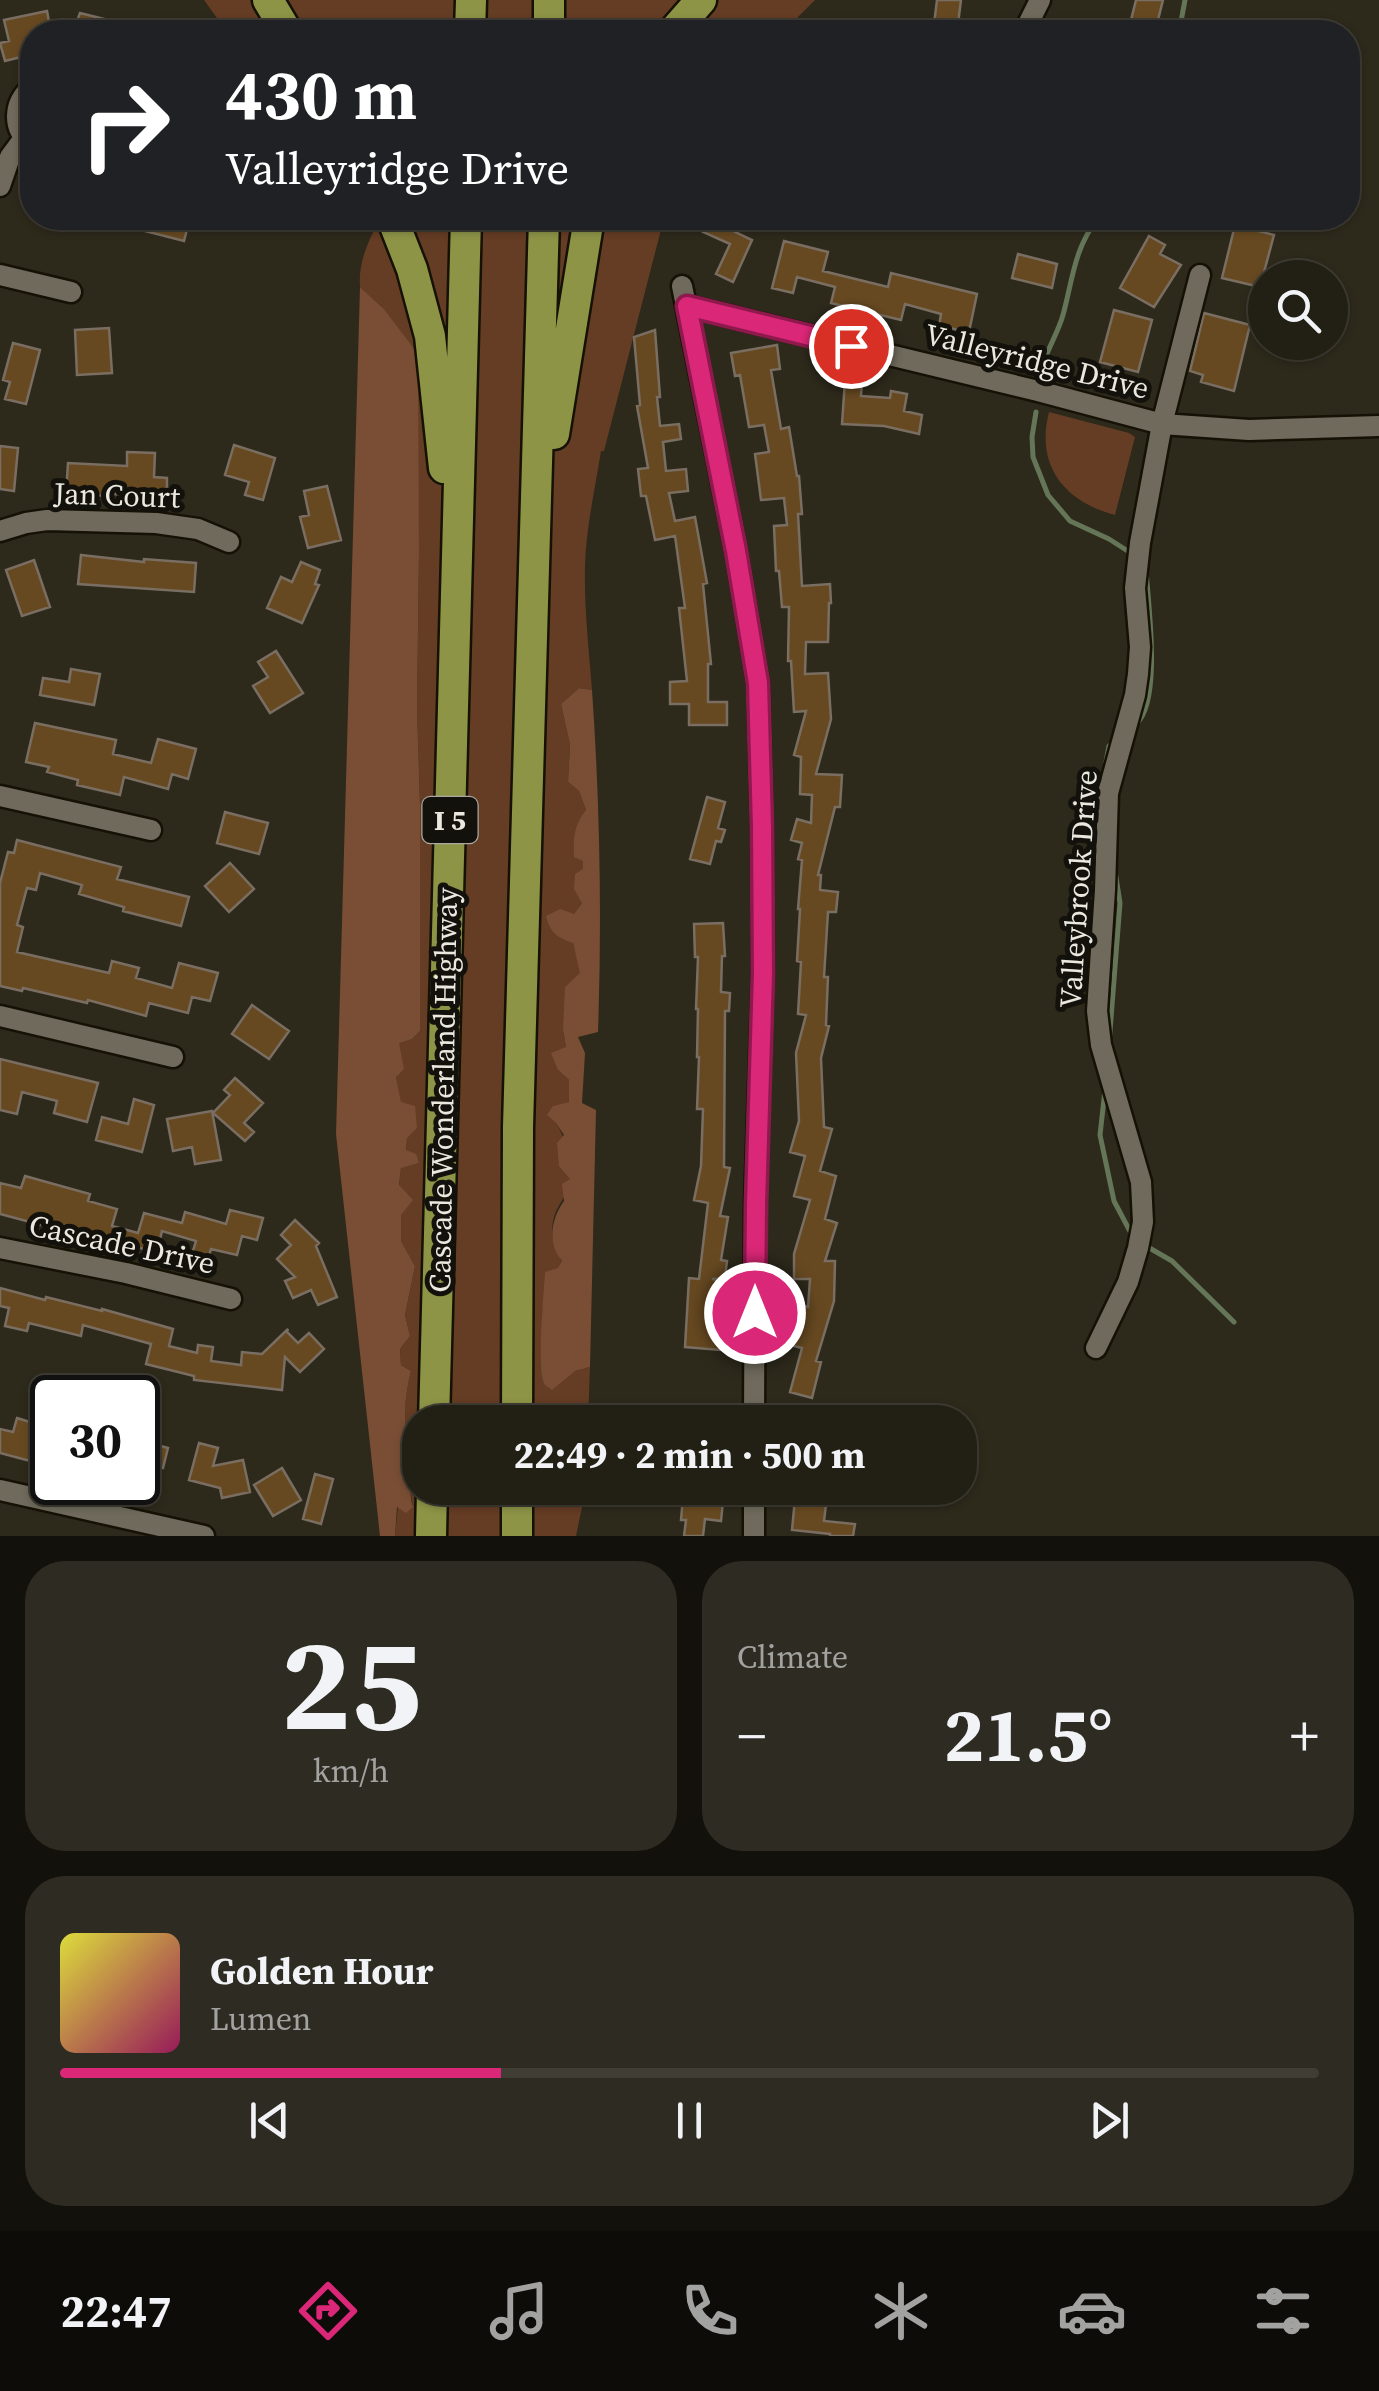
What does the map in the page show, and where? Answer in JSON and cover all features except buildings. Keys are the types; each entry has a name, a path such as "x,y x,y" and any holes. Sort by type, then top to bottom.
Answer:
{"highway":[{"path":"683,20 700,0"},
{"path":"397,230 430,336 456,579"},
{"name":"Cascade Wonderland Highway","path":"434,1405 466,230"},
{"path":"517,1405 518,1127 544,230"},
{"path":"535,550 586,230"},
{"path":"431,1536 432,1505"},
{"path":"517,1505 517,1536"}],"street":[{"path":"20,101 16,118 20,126"},
{"path":"0,186 10,157 20,148"},
{"path":"0,275 71,292"},
{"name":"Valleybrook Drive","path":"1096,1348 1128,1282 1142,1222 1141,1182 1101,1045 1096,1002 1108,794 1135,695 1140,647 1136,568 1162,424 1200,275"},
{"name":"Valleyridge Drive","path":"754,1405 763,974 758,683 685,296 1162,424 1249,430 1379,426"},
{"name":"Jan Court","path":"0,531 48,520 156,523 198,528 229,542"},
{"path":"0,796 151,830"},
{"path":"0,1016 173,1056"},
{"name":"Cascade Drive","path":"0,1248 231,1299"},
{"path":"0,1490 204,1536"},
{"path":"754,1505 754,1536"},
{"path":"98,1536 103,1514"}],"shaded area":[{"path":"204,0 815,0 795,20 218,20"},
{"path":"375,230 661,230 601,451 589,523 585,582 592,690 579,688 561,704 570,745 568,782 579,791 586,810 582,903 574,914 573,943 581,973 563,1030 566,1047 558,1070 569,1080 570,1102 556,1123 567,1149 571,1177 552,1226 554,1244 562,1259 542,1310 542,1372 590,1367 589,1405 406,1405 411,1371 401,1365 400,1349 410,1336 405,1315 415,1266 401,1241 399,1186 401,1167 419,1163 406,1150 396,1077 399,1042 412,1039 420,1031 417,457 383,308 360,287 362,261"},
{"path":"360,287 383,308 418,354 420,1031 399,1043 404,1069 396,1077 401,1102 415,1106 417,1128 407,1138 406,1150 416,1154 419,1163 401,1168 399,1185 413,1200 401,1215 401,1241 415,1266 405,1315 410,1336 400,1349 401,1365 411,1371 406,1405 402,1405 402,1505 413,1507 406,1513 397,1507 395,1536 380,1536 336,1134"},
{"path":"1049,412 1135,437 1115,515 1082,501 1058,479 1046,449"},
{"path":"579,688 592,690 600,861 598,1032 578,1037 585,1053 582,1103 596,1110 590,1367 575,1371 552,1390 545,1385 541,1365 545,1272 558,1268 562,1260 554,1246 552,1230 564,1201 562,1184 570,1179 559,1166 557,1143 564,1135 547,1115 553,1106 569,1102 569,1080 558,1070 551,1053 566,1047 565,987 580,973 573,943 555,934 546,916 560,909 574,914 582,903 574,889 575,874 583,869 583,861 574,857 574,844 586,810 579,791 568,782 570,745 561,704"},
{"path":"582,1505 576,1536 395,1536 398,1506"}],"waterway":[{"path":"1181,20 1185,0"},
{"path":"1040,375 1090,230"},
{"path":"1036,412 1033,457 1048,495 1070,521 1134,555"},
{"path":"1136,724 1144,712 1151,674 1146,570"},
{"path":"1106,762 1109,746 1116,741"},
{"path":"1109,1044 1120,903 1115,871"},
{"path":"1105,1090 1100,1135 1114,1201 1133,1237"},
{"path":"1146,1246 1172,1261 1234,1322"}],"route":[{"path":"755,1313 763,974 758,683 687,306 851,346"}]}
